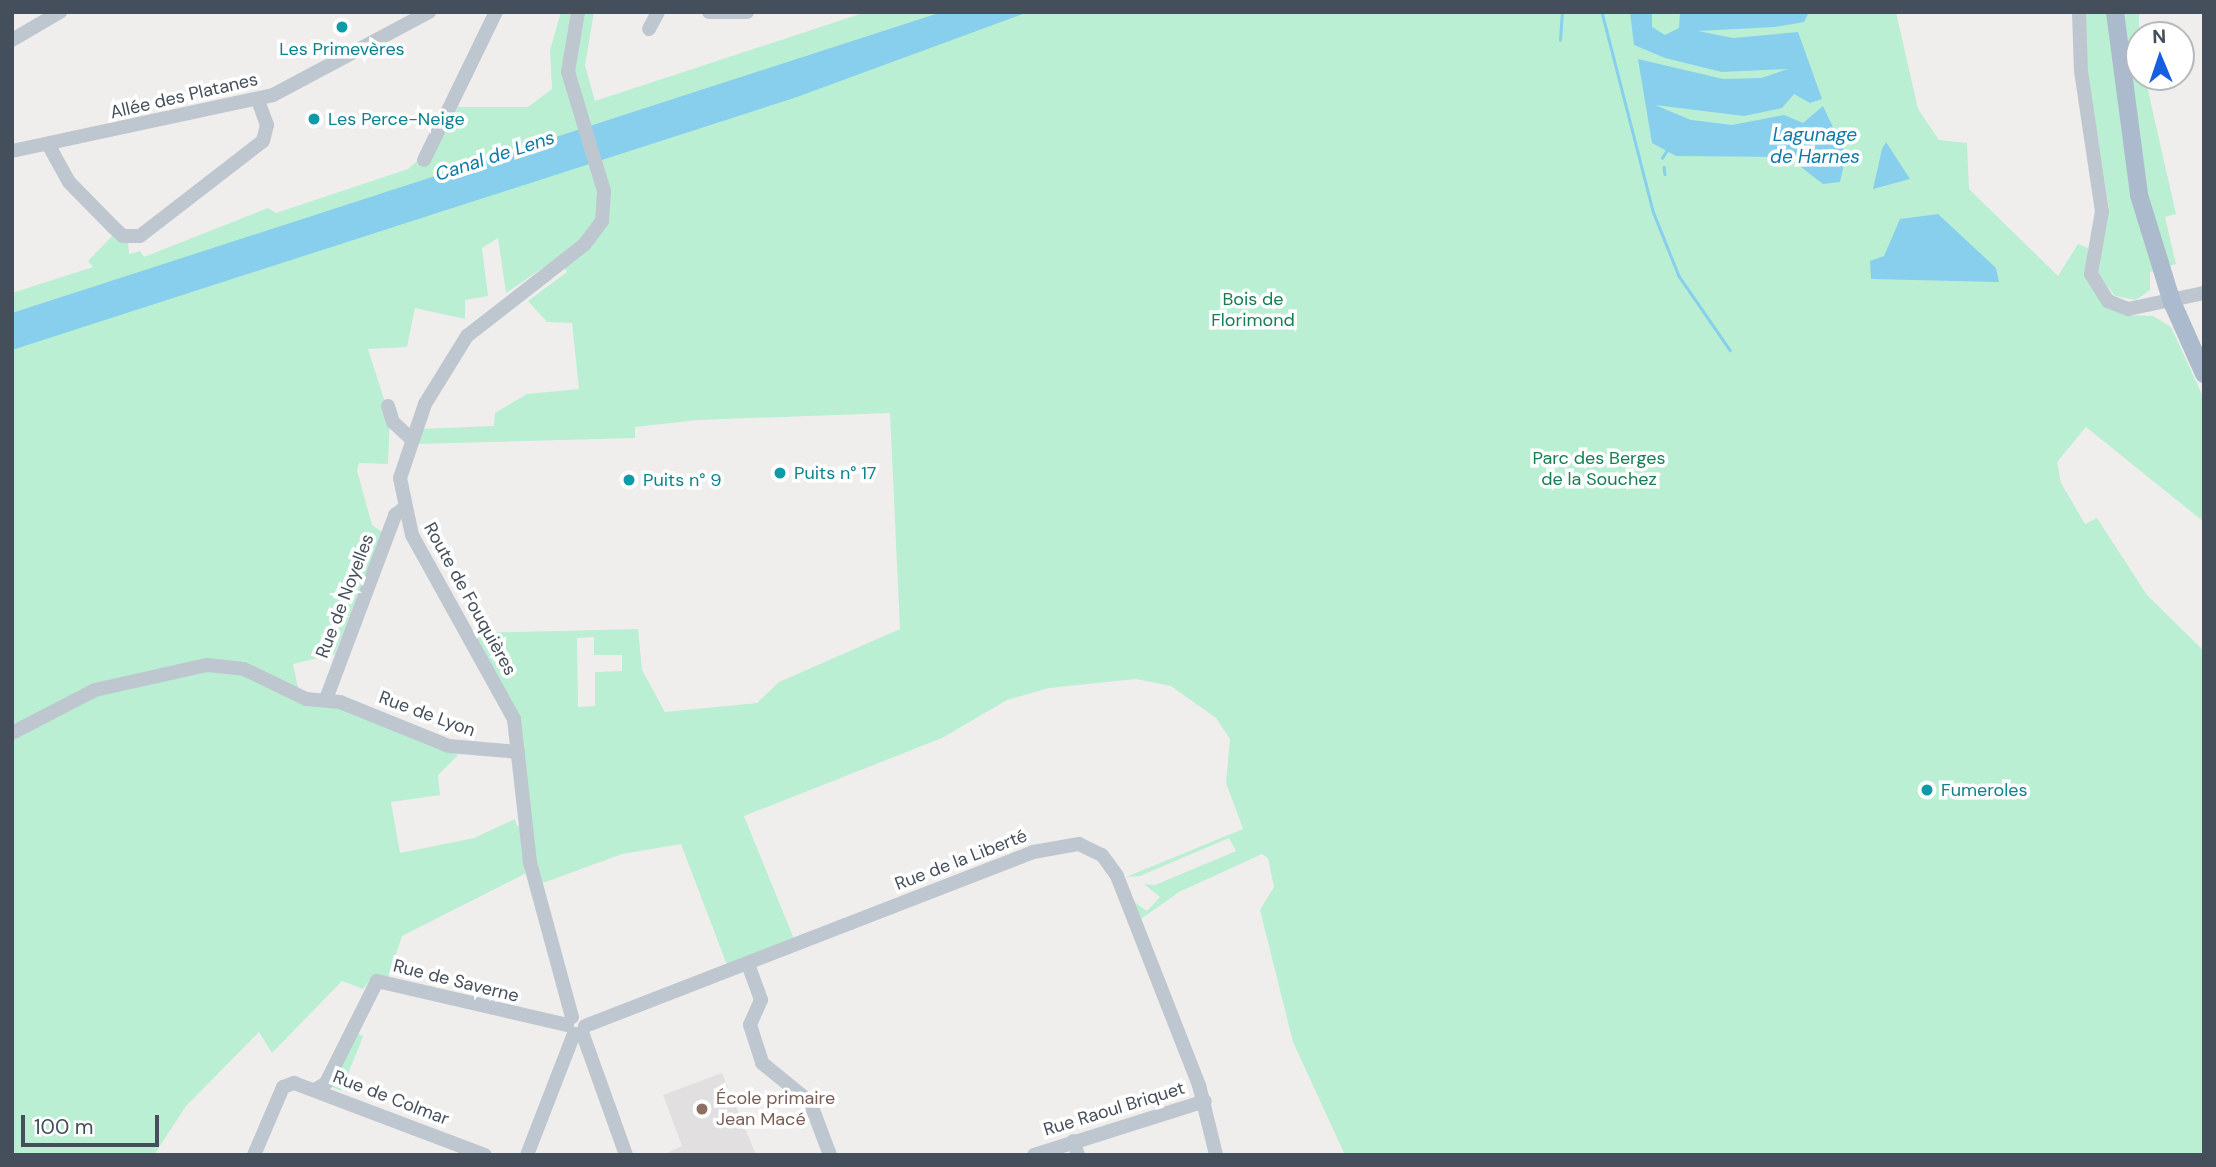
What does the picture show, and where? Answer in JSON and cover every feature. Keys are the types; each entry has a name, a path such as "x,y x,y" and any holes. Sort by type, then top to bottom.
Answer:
{"main road":[{"path":"2115,12 2129,146 2172,302 2204,374"}],"street":[{"path":"13,37 60,12"},
{"name":"Allée des Platanes","path":"12,151 258,100 312,78 429,12"},
{"path":"424,160 496,12"},
{"name":"Route de Fouquières","path":"577,1032 530,862 512,714 402,509 400,478 410,438 449,362 480,321 596,232 605,205 578,112 567,62 578,12"},
{"path":"649,29 658,12"},
{"path":"709,12 747,12"},
{"path":"2079,12 2081,71 2102,211 2091,274 2119,307 2172,302 2204,293"},
{"path":"48,144 69,182 123,236 140,236 263,141 267,125 258,100"},
{"path":"388,406 393,422 410,438"},
{"name":"Rue de Noyelles","path":"326,699 395,515 402,509"},
{"name":"Rue de Lyon","path":"12,733 95,690 207,665 244,669 306,699 326,699 449,746 517,752"},
{"name":"Rue de la Liberté","path":"577,1032 1033,852 1079,844 1102,855 1117,876 1205,1101 1216,1155"},
{"path":"748,964 761,1000 750,1026 762,1063 810,1102 830,1155"},
{"name":"Rue de Saverne","path":"315,1090 326,1083 377,981 577,1032"},
{"path":"527,1155 577,1032"},
{"path":"577,1032 626,1155"},
{"name":"Rue de Colmar","path":"254,1155 283,1087 315,1090 485,1155"},
{"name":"Rue Raoul Briquet","path":"1034,1155 1075,1148 1205,1101"}],"shaded area":[{"name":"École primaire Jean Macé","path":"722,1073 756,1155 662,1155 682,1146 663,1095"}],"green space":[{"name":"Parc des Berges de la Souchez","path":"561,12 594,12 585,65 595,101 866,12 1896,12 1918,109 1939,140 1967,143 1969,189 2058,276 2078,244 2088,248 2087,275 2130,315 2153,316 2171,327 2204,399 2204,522 2086,427 2057,462 2061,483 2085,524 2097,518 2147,595 2204,651 2204,1155 1345,1155 1293,1042 1260,910 1274,887 1268,858 1262,854 1179,892 1141,919 1133,901 1147,911 1160,897 1144,884 1155,885 1236,851 1229,838 1140,876 1126,877 1243,829 1226,783 1230,739 1216,718 1171,686 1136,679 1049,688 1007,700 942,738 744,816 794,939 727,965 681,844 622,854 543,883 538,867 402,936 388,978 374,975 363,989 342,981 272,1053 259,1032 186,1106 154,1155 12,1155 12,293 93,267 88,261 113,235 128,241 129,254 140,251 144,257 268,208 276,213 408,169 439,143 458,107 528,107 552,89 550,50","holes":["498,238 506,293 557,258 567,272 528,301 547,322 572,323 579,389 527,394 495,413 494,426 418,429 416,444 635,438 635,427 698,420 890,413 900,629 779,682 757,703 665,712 642,670 638,629 473,633 519,714 529,823 517,826 515,819 474,838 400,853 391,802 440,795 438,775 458,755 340,706 301,702 293,664 335,654 382,532 372,525 357,470 359,463 388,464 390,418 368,349 407,347 415,308 465,319 465,300 488,296 482,248","594,637 594,655 622,655 622,671 595,672 595,706 578,707 577,638"]},
{"path":"2085,12 2139,12 2139,21 2125,21 2125,91 2148,91 2176,214 2165,217 2176,264 2150,272 2150,290 2136,300 2115,296 2098,275 2109,208 2087,71"},
{"path":"353,1032 363,1036 341,1091 331,1087"}],"water":[{"path":"942,12 1028,12 797,97 12,350 12,313"},
{"name":"Lagunage de Harnes","path":"1630,12 1652,12 1652,27 1665,35 1679,28 1680,12 1809,12 1804,22 1775,27 1698,31 1733,38 1798,32 1822,99 1810,103 1794,94 1782,108 1744,116 1655,105 1691,120 1732,125 1784,115 1803,123 1823,106 1846,155 1840,182 1823,184 1788,157 1676,156 1652,143 1638,59 1723,79 1761,78 1788,69 1722,72 1665,58 1634,45"},
{"path":"1886,142 1910,179 1873,189 1882,149"},
{"path":"1938,214 1996,268 1999,282 1871,279 1870,261 1884,256 1900,219"}],"waterway":[{"path":"1560,40 1562,12"},
{"path":"1602,12 1653,211 1679,276 1730,350"},
{"path":"1662,158 1669,147"},
{"path":"1664,167 1665,174"}],"place":[{"name":"Les Primevères","path":"342,27"},
{"name":"Les Perce-Neige","path":"314,119"},
{"name":"Puits n° 17","path":"780,473"},
{"name":"Puits n° 9","path":"629,480"},
{"name":"Fumeroles","path":"1927,790"},
{"name":"École primaire Jean Macé","path":"702,1109"}],"water label":[{"name":"Canal de Lens","path":"495,156"}],"park label":[{"name":"Bois de Florimond","path":"1253,310"}]}
